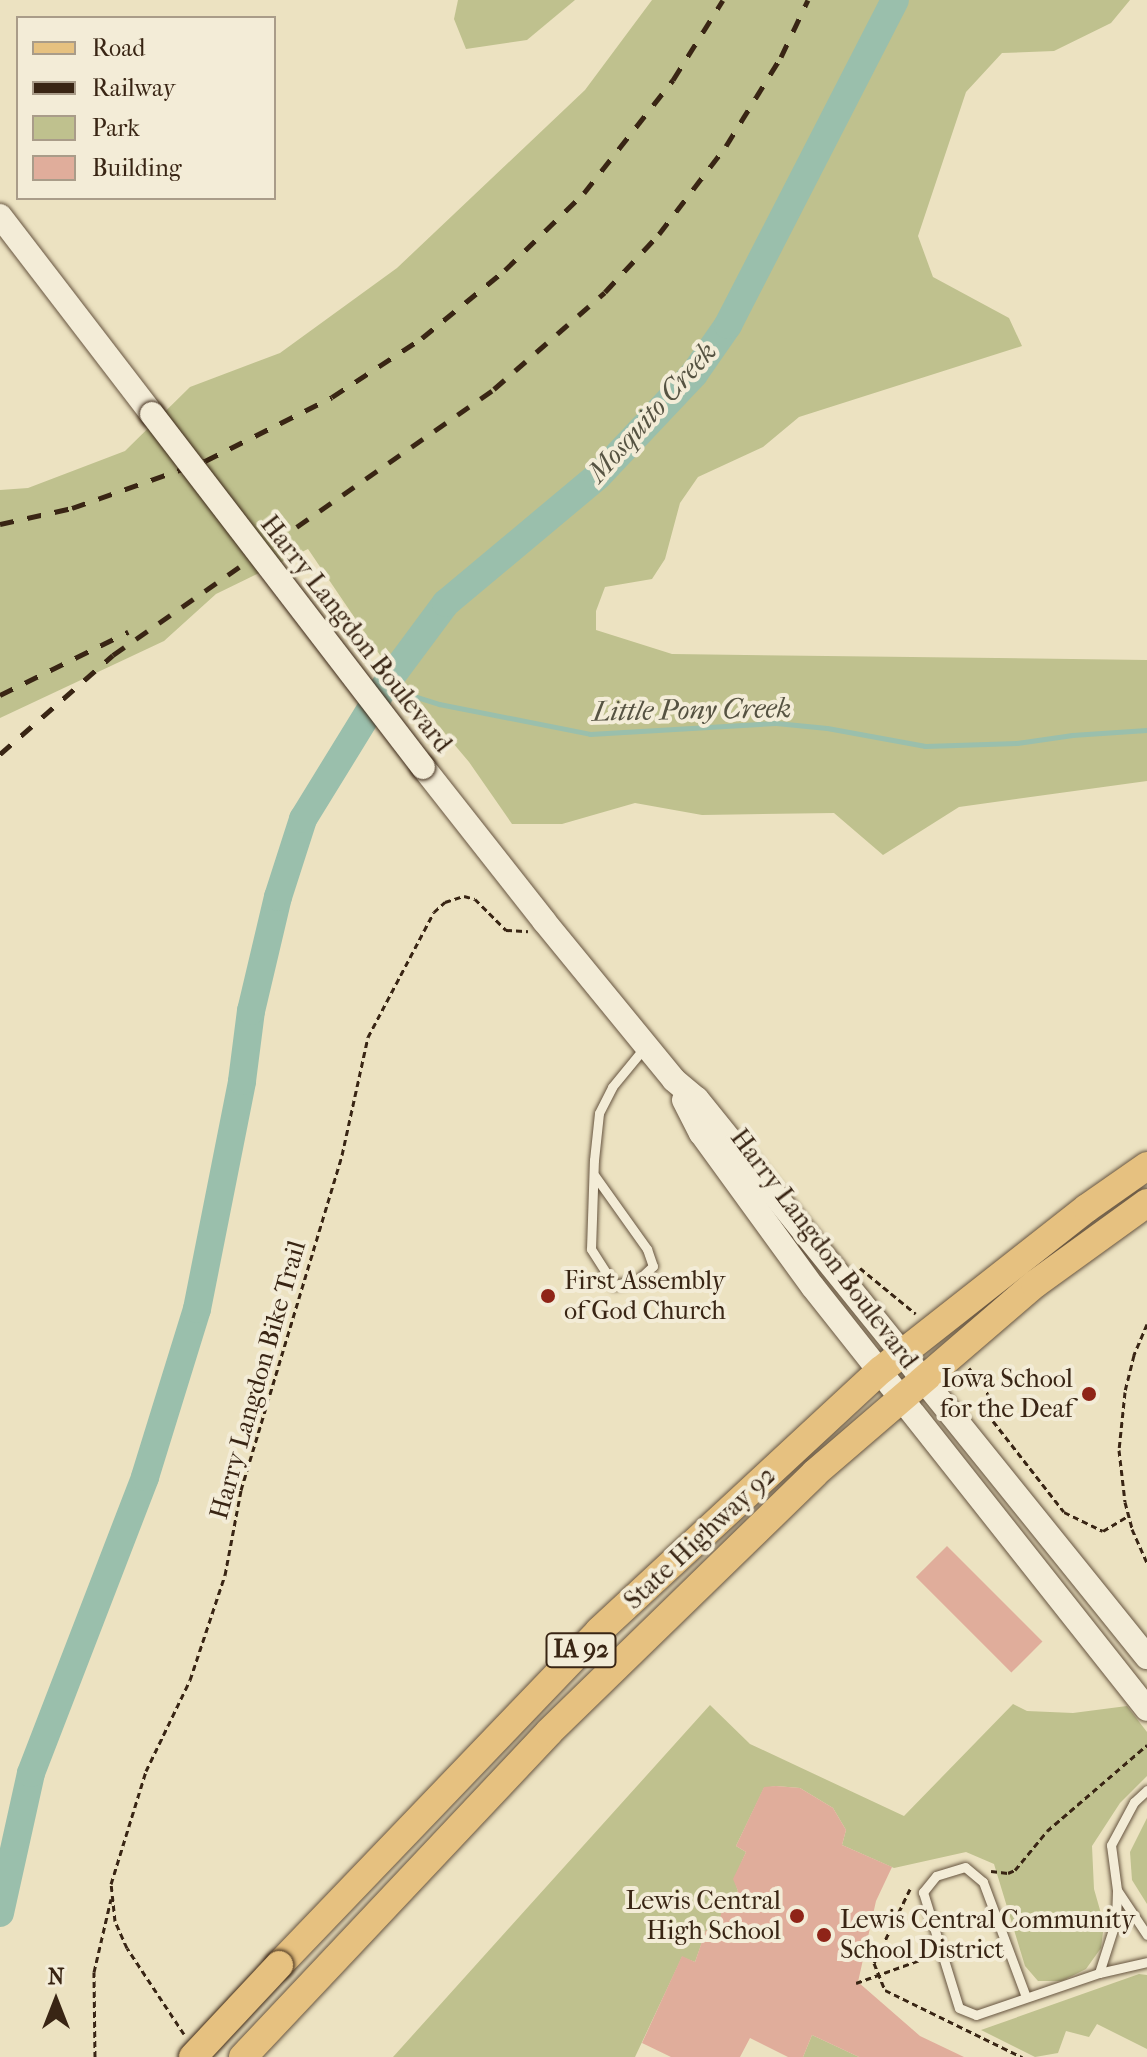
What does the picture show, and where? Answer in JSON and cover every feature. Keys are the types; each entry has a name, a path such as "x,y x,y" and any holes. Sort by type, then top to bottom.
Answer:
{"main road":[{"name":"Harry Langdon Boulevard","path":"0,216 544,921 674,1080 697,1099 891,1362 900,1398 1147,1709"},
{"name":"State Highway 92","path":"190,2047 279,1965 599,1631 891,1362 1147,1166"},
{"name":"State Highway 92","path":"243,2057 549,1732 815,1473 1035,1284 1147,1203"},
{"name":"Harry Langdon Boulevard","path":"891,1362 923,1379 1147,1657"}],"lane":[{"path":"595,1176 647,1249 653,1266 638,1280 614,1285 591,1249 595,1176 599,1113 612,1087 646,1046"},
{"path":"1099,1973 1116,1920 1117,1890 1111,1845 1134,1802 1147,1790"},
{"path":"1026,1997 983,1882 965,1867 936,1876 923,1892 959,2008 976,2015 1099,1973 1147,1962"},
{"path":"1117,1890 1147,1935"}],"path":[{"name":"Harry Langdon Bike Trail","path":"190,2047 127,1948 115,1921 112,1896 115,1864 146,1771 190,1680 225,1575 241,1490 342,1155 368,1037 434,912 445,902 464,896 475,899 496,923 518,933 544,921"},
{"path":"1147,1324 1134,1355 1121,1411 1120,1472 1128,1516 1147,1563"},
{"path":"957,1351 988,1394 993,1421 1064,1512 1103,1531 1128,1516"},
{"path":"95,2057 94,1972 112,1896"},
{"path":"856,1983 942,1952"}],"green space":[{"path":"458,0 575,0 527,40 466,49 454,19"},
{"path":"652,0 1130,0 1111,23 1054,51 1002,53 966,92 918,236 933,277 1009,318 1022,346 799,417 763,447 698,477 680,503 665,559 652,579 605,587 596,611 596,630 672,654 1147,660 1147,781 959,807 883,855 834,813 702,815 635,803 562,824 512,824 469,762 384,661 308,549 216,594 164,641 0,718 0,490 28,488 125,451 190,387 280,353 397,268 585,90"},
{"path":"1013,1704 1027,1711 1073,1713 1127,1706 1147,1732 1147,1776 1120,1803 1092,1846 1094,1889 1104,1924 1101,1948 1086,1969 1062,1981 1038,1981 1025,1966 994,1864 966,1852 894,1868 842,1845 846,1830 833,1808 800,1788 776,1786 764,1788 736,1846 746,1852 734,1879 738,1891 723,1906 717,1934 706,1931 695,1962 682,1957 635,2057 393,2057 710,1705 750,1744 904,1816"},
{"path":"1147,1818 1147,1904 1132,1880 1130,1852"},
{"path":"1139,1974 1147,1975 1147,2049 1097,2024 1089,2037 1066,2031 1058,2053 1035,2057 981,2030"},
{"path":"812,2035 859,2057 803,2057"}],"building":[{"path":"947,1546 1042,1641 1011,1673 916,1577"},
{"name":"Lewis Central High School","path":"764,1787 800,1788 833,1808 846,1830 842,1845 892,1867 876,1901 858,1982 920,2036 964,2057 859,2057 812,2035 803,2057 788,2057 750,2038 740,2057 671,2057 642,2043 682,1956 695,1962 706,1930 716,1934 723,1906 738,1891 733,1879 746,1852 736,1846"}],"waterway":[{"name":"Mosquito Creek","path":"0,1913 31,1773 145,1477 197,1309 242,1081 251,1011 278,897 303,819 388,681 446,603 598,476 694,374 728,325 895,0"},
{"name":"Little Pony Creek","path":"385,687 439,704 590,734 776,723 827,728 925,746 1017,743 1072,735 1147,730"}],"railway":[{"path":"0,524 72,508 205,461 332,397 422,338 505,270 584,193 673,80 723,0"},
{"path":"0,754 113,655 494,389 605,292 659,234 726,146 781,57 808,0"},
{"path":"0,695 128,632"}],"place":[{"name":"First Assembly of God Church","path":"548,1296"},
{"name":"Iowa School for the Deaf","path":"1089,1394"},
{"name":"Lewis Central High School","path":"797,1916"},
{"name":"Lewis Central Community School District","path":"824,1935"}]}
